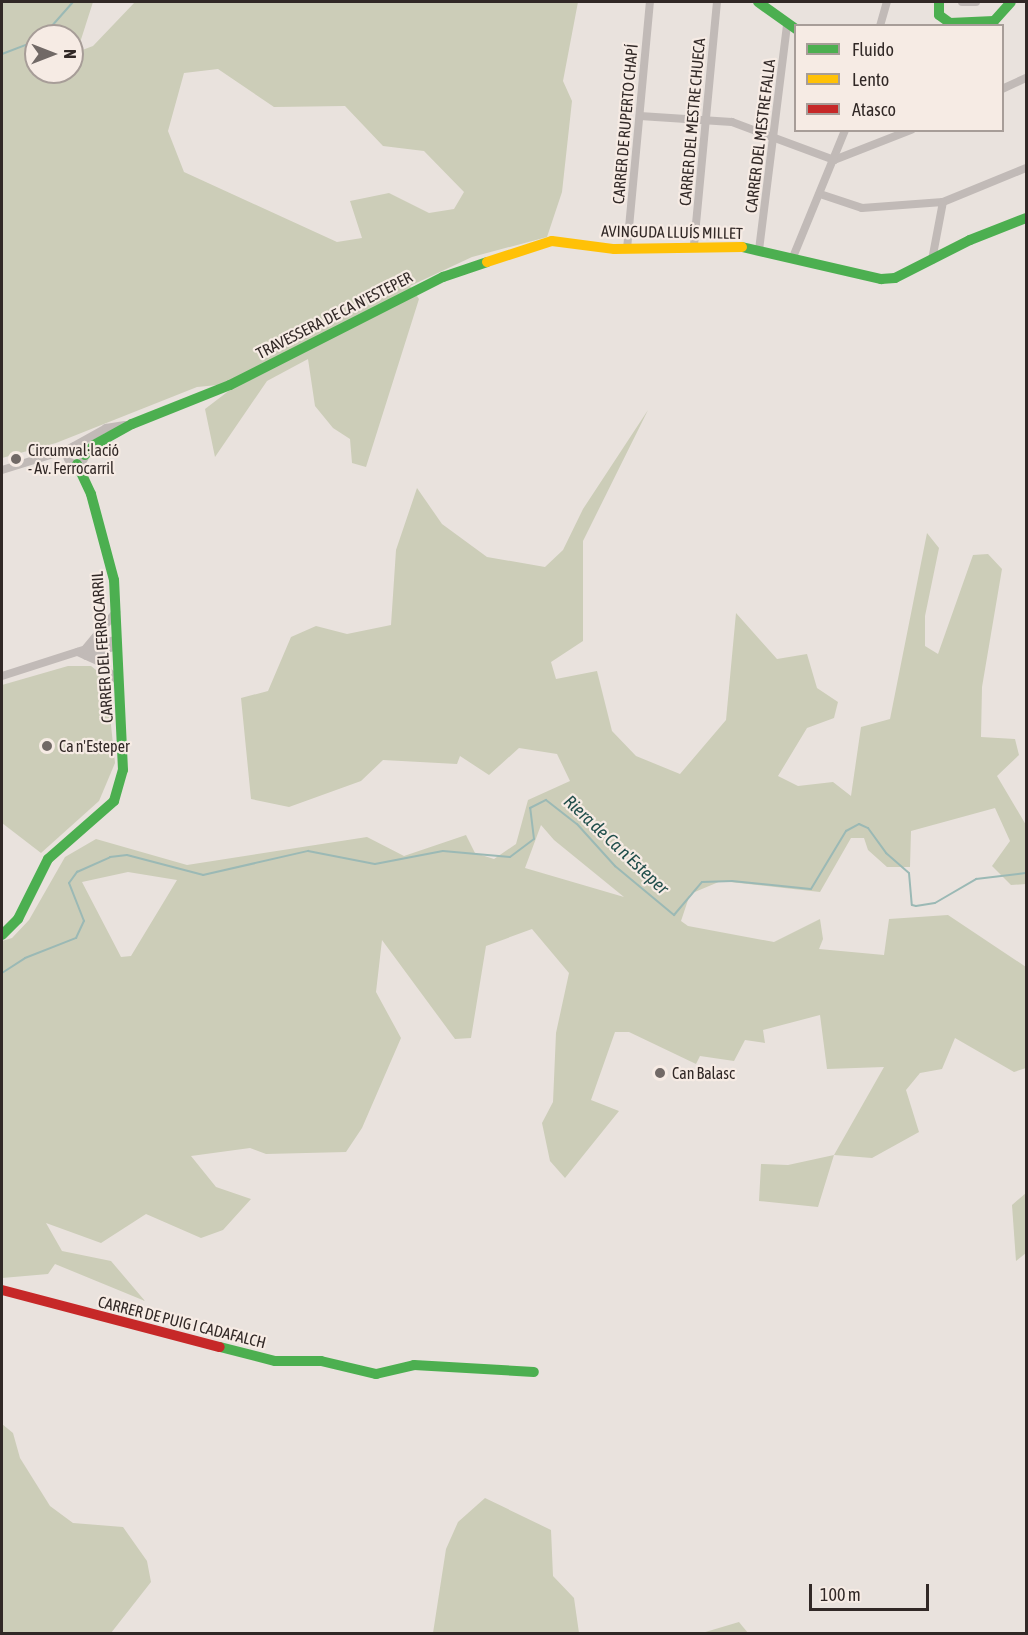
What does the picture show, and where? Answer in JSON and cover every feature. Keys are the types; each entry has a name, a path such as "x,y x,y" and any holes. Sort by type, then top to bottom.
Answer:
{"street":[{"name":"CARRER DE RUPERTO CHAPÍ","path":"627,249 650,2"},
{"name":"CARRER DEL MESTRE CHUECA","path":"694,245 717,2"},
{"path":"758,2 791,27"},
{"path":"881,24 887,2"},
{"path":"939,2 939,15 950,23 994,21 1011,2"},
{"path":"962,2 976,2"},
{"name":"CARRER DEL MESTRE FALLA","path":"759,250 791,27"},
{"path":"1004,88 1026,78"},
{"path":"640,116 706,119 750,127 834,160 906,132"},
{"path":"793,257 844,132"},
{"path":"820,194 862,208 943,202 1026,168"},
{"path":"932,260 943,202"},
{"name":"AVINGUDA LLUÍS MILLET","path":"552,241 627,249 694,245 759,250 881,279 895,278 1026,218"},
{"name":"TRAVESSERA DE CA N'ESTEPER","path":"52,457 79,460 94,445 132,424 230,385 443,276 552,241"},
{"name":"TRAVESSERA DE CA N'ESTEPER","path":"2,470 52,457 106,428 132,424"},
{"path":"72,447 82,448 79,460"},
{"path":"72,447 79,460"},
{"name":"CARRER DEL FERROCARRIL","path":"2,935 18,919 48,859 114,801 124,760 116,612 109,551 79,460"},
{"path":"83,652 116,612"},
{"path":"2,676 117,643"},
{"path":"83,652 99,662 120,683"},
{"name":"CARRER DE PUIG I CADAFALCH","path":"2,1290 275,1361 321,1361 376,1374 414,1365 534,1372"}],"green space":[{"path":"2,2 93,2 84,30 84,24 24,24 24,84 84,84 84,49 93,46 135,2 578,2 563,81 572,101 562,192 547,237 472,257 410,286 419,299 366,467 352,463 350,439 333,428 315,406 308,359 267,381 215,457 205,409 239,383 197,387 56,443 2,458","holes":["218,69 274,107 345,106 383,146 424,151 464,192 454,209 429,213 389,193 350,201 362,238 337,242 184,172 168,131 184,73"]},
{"path":"648,410 583,541 583,641 551,662 556,679 597,671 612,731 636,756 680,774 726,720 736,613 777,659 807,654 817,688 838,702 834,718 807,728 778,776 798,786 833,782 851,796 861,727 890,719 927,533 939,548 925,616 925,646 938,654 973,555 988,554 1002,569 982,687 981,737 1015,739 1019,755 997,776 1026,825 1026,884 1011,885 992,866 1010,841 995,808 911,831 910,867 887,867 868,850 864,838 851,838 820,892 721,881 690,894 681,921 688,926 774,942 820,919 823,939 819,949 884,955 889,919 948,915 1026,967 1026,1068 1014,1072 955,1038 942,1069 920,1073 906,1090 919,1132 872,1158 834,1155 884,1067 827,1069 820,1015 763,1030 765,1043 745,1040 734,1061 700,1056 696,1064 629,1032 615,1032 591,1100 619,1111 565,1178 550,1161 542,1123 553,1102 556,1033 569,973 532,929 486,946 471,1038 455,1039 382,940 376,992 401,1038 362,1128 346,1152 266,1154 250,1148 191,1156 216,1187 251,1199 223,1230 201,1238 146,1214 101,1243 46,1223 62,1251 111,1261 145,1301 55,1264 48,1274 2,1278 2,941 12,938 29,920 65,857 96,839 187,865 367,837 404,856 466,835 475,853 494,859 516,844 528,800 570,781 557,754 519,748 489,775 460,756 457,764 383,760 361,781 289,807 251,799 241,698 268,691 291,637 316,626 347,634 391,625 396,550 417,488 442,524 487,557 545,567 563,550 583,509","holes":["541,825 554,840 624,897 525,868","128,872 177,880 131,956 121,957 82,882"]},
{"path":"68,666 91,666 106,678 115,763 99,801 41,853 2,823 2,685"},
{"path":"834,1155 818,1207 759,1201 761,1164 788,1165"},
{"path":"1026,1193 1026,1253 1016,1261 1012,1205"},
{"path":"2,1424 13,1433 20,1458 50,1506 73,1523 123,1527 147,1561 151,1582 111,1633 2,1633"},
{"path":"485,1498 551,1530 553,1576 574,1598 579,1633 433,1633 446,1549 458,1522"},
{"path":"739,1622 748,1633 702,1633"}],"waterway":[{"path":"54,24 73,2"},
{"path":"2,54 24,46"},
{"name":"Riera de Ca n'Esteper","path":"2,973 25,958 76,938 84,921 69,883 77,872 110,857 127,855 203,875 308,851 375,864 443,851 510,857 534,839 530,808 546,800 577,824 615,866 674,915 702,882 732,881 811,889 846,831 859,824 868,828 886,853 909,873 912,905 935,903 976,879 1026,873"}],"traffic: fast":[{"path":"758,2 794,28"},
{"path":"939,2 939,15 950,23 994,21 1011,2"},
{"path":"742,247 881,279 895,278 970,240 1026,218"},
{"path":"85,455 94,445 132,424 230,385 443,277 487,262"},
{"path":"2,935 18,919 48,859 114,801 123,770 114,580 91,494 77,464"},
{"path":"220,1347 275,1361 321,1361 376,1374 414,1365 534,1372"}],"traffic: slow":[{"path":"487,262 552,241 614,249 742,247"}],"traffic: jam":[{"path":"2,1290 220,1347"}],"place":[{"name":"Circumval·lació - Av. Ferrocarril","path":"16,459"},
{"name":"Ca n'Esteper","path":"47,746"},
{"name":"Can Balasc","path":"660,1073"}]}
